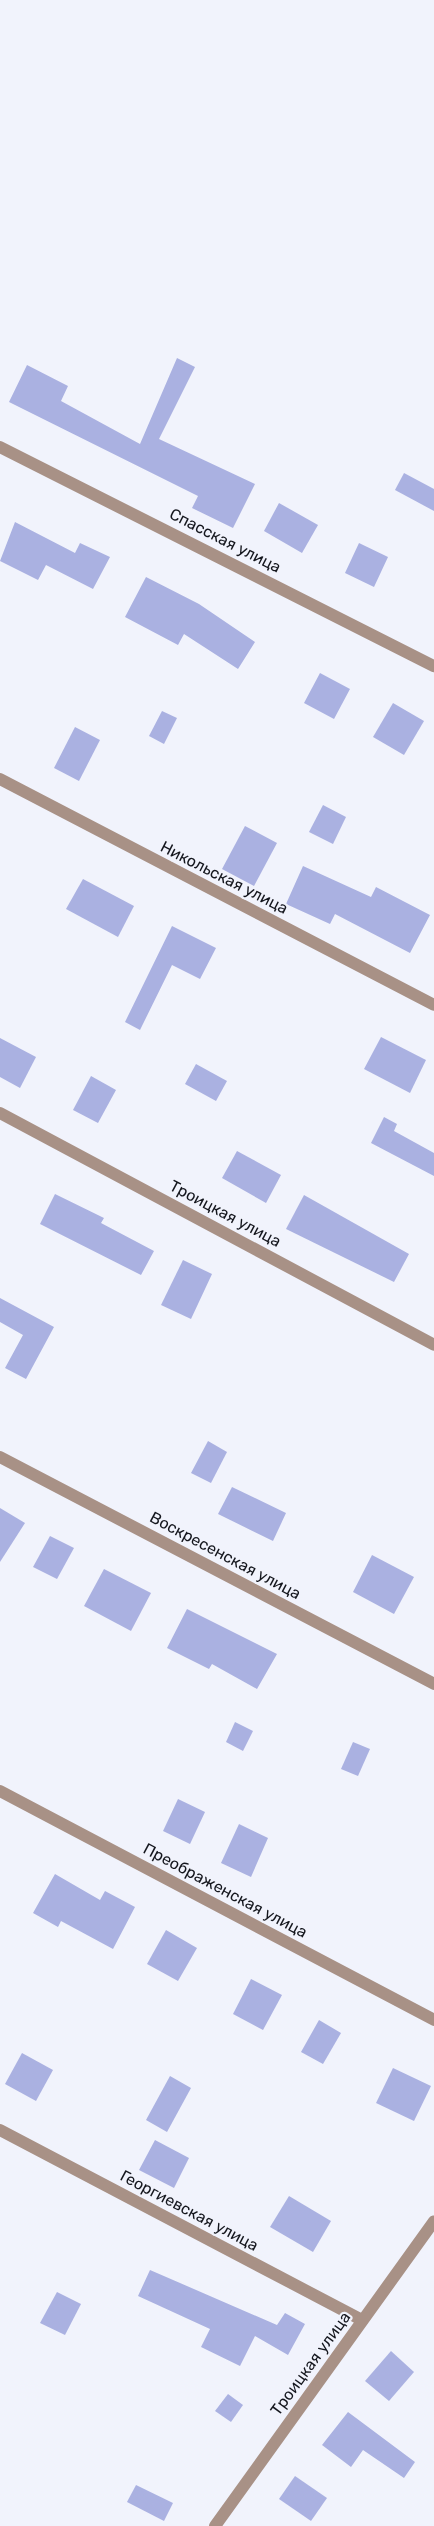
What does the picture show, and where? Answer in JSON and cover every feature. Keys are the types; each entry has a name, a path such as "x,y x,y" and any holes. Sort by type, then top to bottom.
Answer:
{"street":[{"name":"Спасская улица","path":"0,447 434,666"},
{"name":"Никольская улица","path":"0,779 434,1005"},
{"name":"Троицкая улица","path":"0,1113 434,1344"},
{"name":"Воскресенская улица","path":"0,1457 434,1684"},
{"name":"Преображенская улица","path":"0,1790 434,2020"},
{"name":"Георгиевская улица","path":"0,2130 362,2320"},
{"name":"Троицкая улица","path":"215,2526 434,2221"}],"building":[{"path":"177,358 195,367 159,439 255,484 233,528 192,508 198,496 9,402 27,365 68,386 61,401 140,444"},
{"path":"404,473 434,489 434,511 395,490"},
{"path":"279,503 318,525 302,553 264,531"},
{"path":"15,522 75,553 80,543 110,557 93,589 46,565 38,580 0,561"},
{"path":"359,543 388,557 374,587 345,573"},
{"path":"146,577 199,604 255,642 238,669 184,634 178,645 125,617"},
{"path":"320,673 350,689 334,719 304,703"},
{"path":"393,703 424,721 404,755 373,737"},
{"path":"162,711 177,718 164,744 149,736"},
{"path":"75,727 100,740 79,781 54,768"},
{"path":"323,805 346,817 333,844 309,832"},
{"path":"245,826 277,843 254,886 222,869"},
{"path":"303,866 371,897 376,887 430,915 410,953 335,914 330,924 286,904"},
{"path":"83,879 134,906 118,937 66,909"},
{"path":"172,926 216,948 200,979 172,965 140,1030 125,1022"},
{"path":"381,1037 426,1060 410,1093 364,1069"},
{"path":"0,1038 36,1057 20,1088 0,1077"},
{"path":"196,1064 227,1081 216,1101 185,1084"},
{"path":"91,1076 116,1090 98,1123 73,1110"},
{"path":"384,1117 397,1124 394,1131 434,1153 434,1176 371,1143"},
{"path":"237,1151 281,1175 266,1203 222,1178"},
{"path":"55,1194 104,1218 101,1223 154,1251 141,1275 40,1224"},
{"path":"304,1195 409,1254 394,1282 286,1229"},
{"path":"183,1260 212,1274 191,1319 161,1305"},
{"path":"0,1298 54,1327 26,1379 5,1368 23,1335 0,1322"},
{"path":"208,1441 227,1452 211,1483 191,1473"},
{"path":"232,1487 286,1513 273,1541 218,1514"},
{"path":"0,1508 25,1523 0,1562"},
{"path":"50,1536 74,1548 57,1579 33,1567"},
{"path":"372,1555 414,1577 394,1614 353,1592"},
{"path":"104,1569 151,1593 131,1631 84,1606"},
{"path":"187,1609 277,1654 257,1689 212,1664 209,1669 167,1648"},
{"path":"235,1722 253,1731 243,1751 226,1742"},
{"path":"353,1742 370,1749 358,1776 341,1769"},
{"path":"178,1799 205,1812 190,1844 163,1831"},
{"path":"239,1824 268,1838 251,1877 221,1863"},
{"path":"55,1874 100,1900 105,1891 135,1907 113,1949 61,1921 58,1927 33,1913"},
{"path":"166,1930 197,1948 178,1981 147,1964"},
{"path":"251,1979 282,1995 263,2030 233,2014"},
{"path":"319,2020 341,2033 323,2064 301,2052"},
{"path":"22,2053 53,2070 36,2101 5,2084"},
{"path":"393,2068 431,2086 414,2121 376,2103"},
{"path":"170,2076 191,2088 167,2132 146,2120"},
{"path":"155,2140 189,2158 174,2188 139,2170"},
{"path":"289,2196 331,2221 313,2252 270,2227"},
{"path":"150,2270 277,2325 285,2313 305,2324 288,2355 255,2336 240,2366 201,2347 210,2329 138,2296"},
{"path":"57,2292 81,2304 65,2335 40,2323"},
{"path":"391,2351 414,2372 389,2401 365,2381"},
{"path":"228,2394 243,2405 231,2422 215,2411"},
{"path":"348,2412 415,2462 404,2478 363,2450 351,2467 322,2445"},
{"path":"295,2476 327,2498 311,2521 279,2499"},
{"path":"136,2485 173,2503 164,2521 127,2502"}]}
